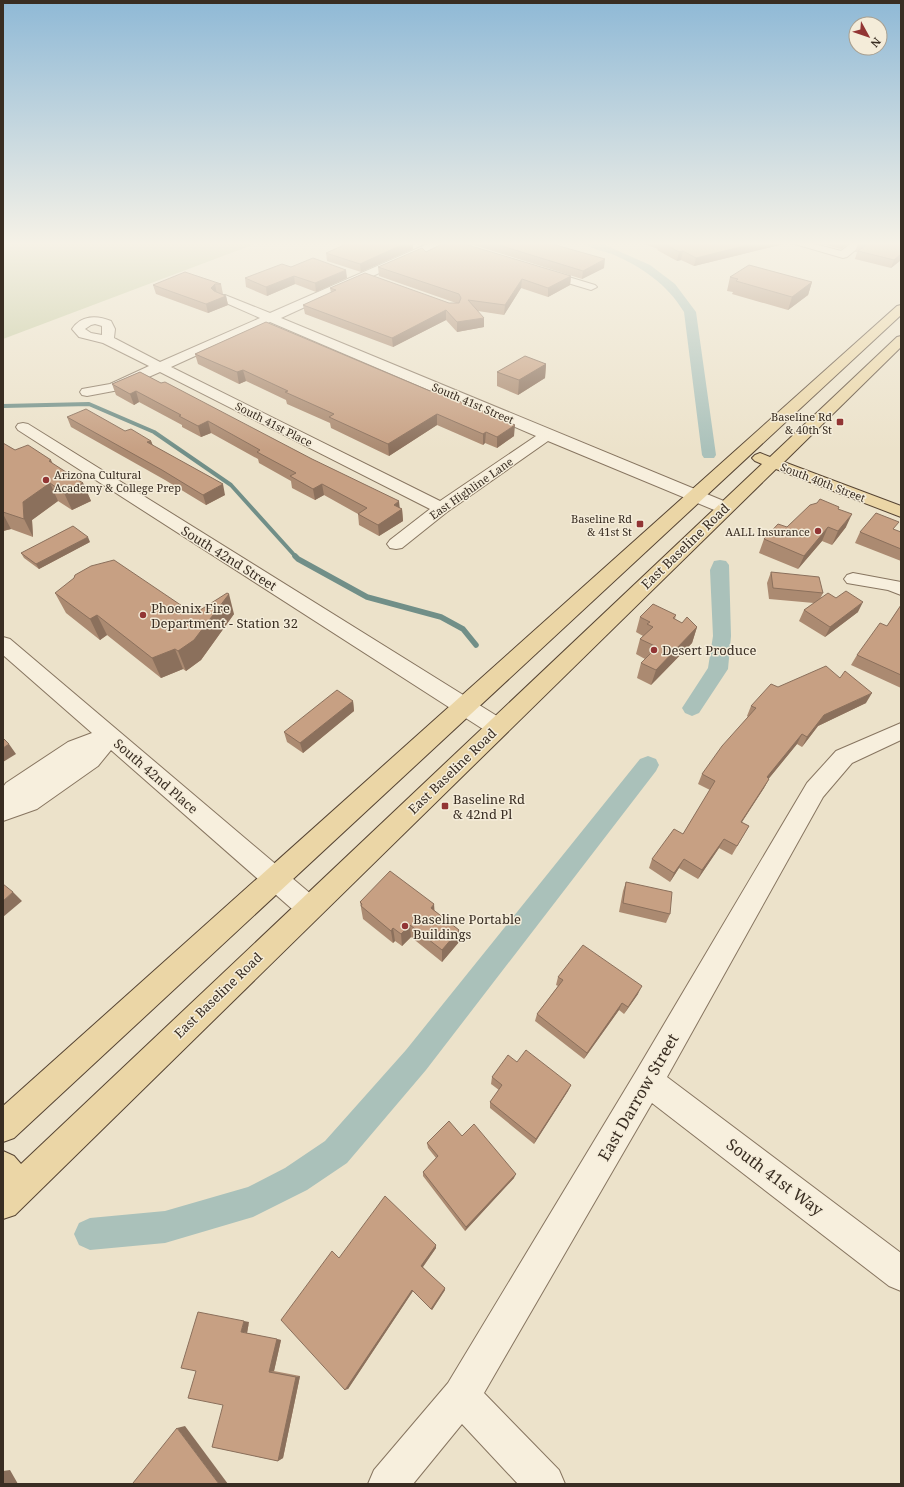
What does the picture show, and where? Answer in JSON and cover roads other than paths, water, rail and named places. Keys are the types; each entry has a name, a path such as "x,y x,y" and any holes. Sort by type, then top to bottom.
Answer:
{"main road":[{"name":"East Baseline Road","path":"3,1127 464,706 698,496 898,311"},
{"name":"East Baseline Road","path":"8,1186 309,908 901,340"},
{"path":"854,353 878,361"},
{"name":"South 40th Street","path":"744,453 901,512"}],"street":[{"name":"South 41st Street","path":"257,311 548,435 725,508"},
{"path":"87,392 114,387 283,311"},
{"name":"South 41st Place","path":"107,340 441,508"},
{"name":"South 42nd Street","path":"23,427 497,727"},
{"name":"East Highline Lane","path":"396,544 441,508 548,435"},
{"path":"853,578 892,585 901,589"},
{"name":"South 42nd Place","path":"3,644 309,908"},
{"name":"East Darrow Street","path":"388,1484 461,1396 648,1081 815,790 844,757 901,731"},
{"path":"3,804 14,790 35,787 90,760 109,736"},
{"path":"3,812 29,802 35,787"},
{"name":"South 41st Way","path":"648,1081 901,1274"},
{"path":"461,1396 545,1484"}],"waterway":[{"path":"690,311 709,455"},
{"path":"3,406 89,404 154,432 231,485 296,557"},
{"path":"296,557 367,597 441,617 463,629 476,645"},
{"path":"692,708 718,669 722,636 720,565"},
{"path":"90,1234 165,1227 253,1201 296,1179 336,1152 416,1060 648,765"}],"place":[{"name":"Baseline Rd & 40th St","path":"840,422"},
{"name":"Arizona Cultural Academy & College Prep","path":"46,480"},
{"name":"Baseline Rd & 41st St","path":"640,524"},
{"name":"AALL Insurance","path":"818,531"},
{"name":"Phoenix Fire Department - Station 32","path":"143,615"},
{"name":"Desert Produce","path":"654,650"},
{"name":"Baseline Rd & 42nd Pl","path":"445,806"},
{"name":"Baseline Portable Buildings","path":"405,926"}]}
